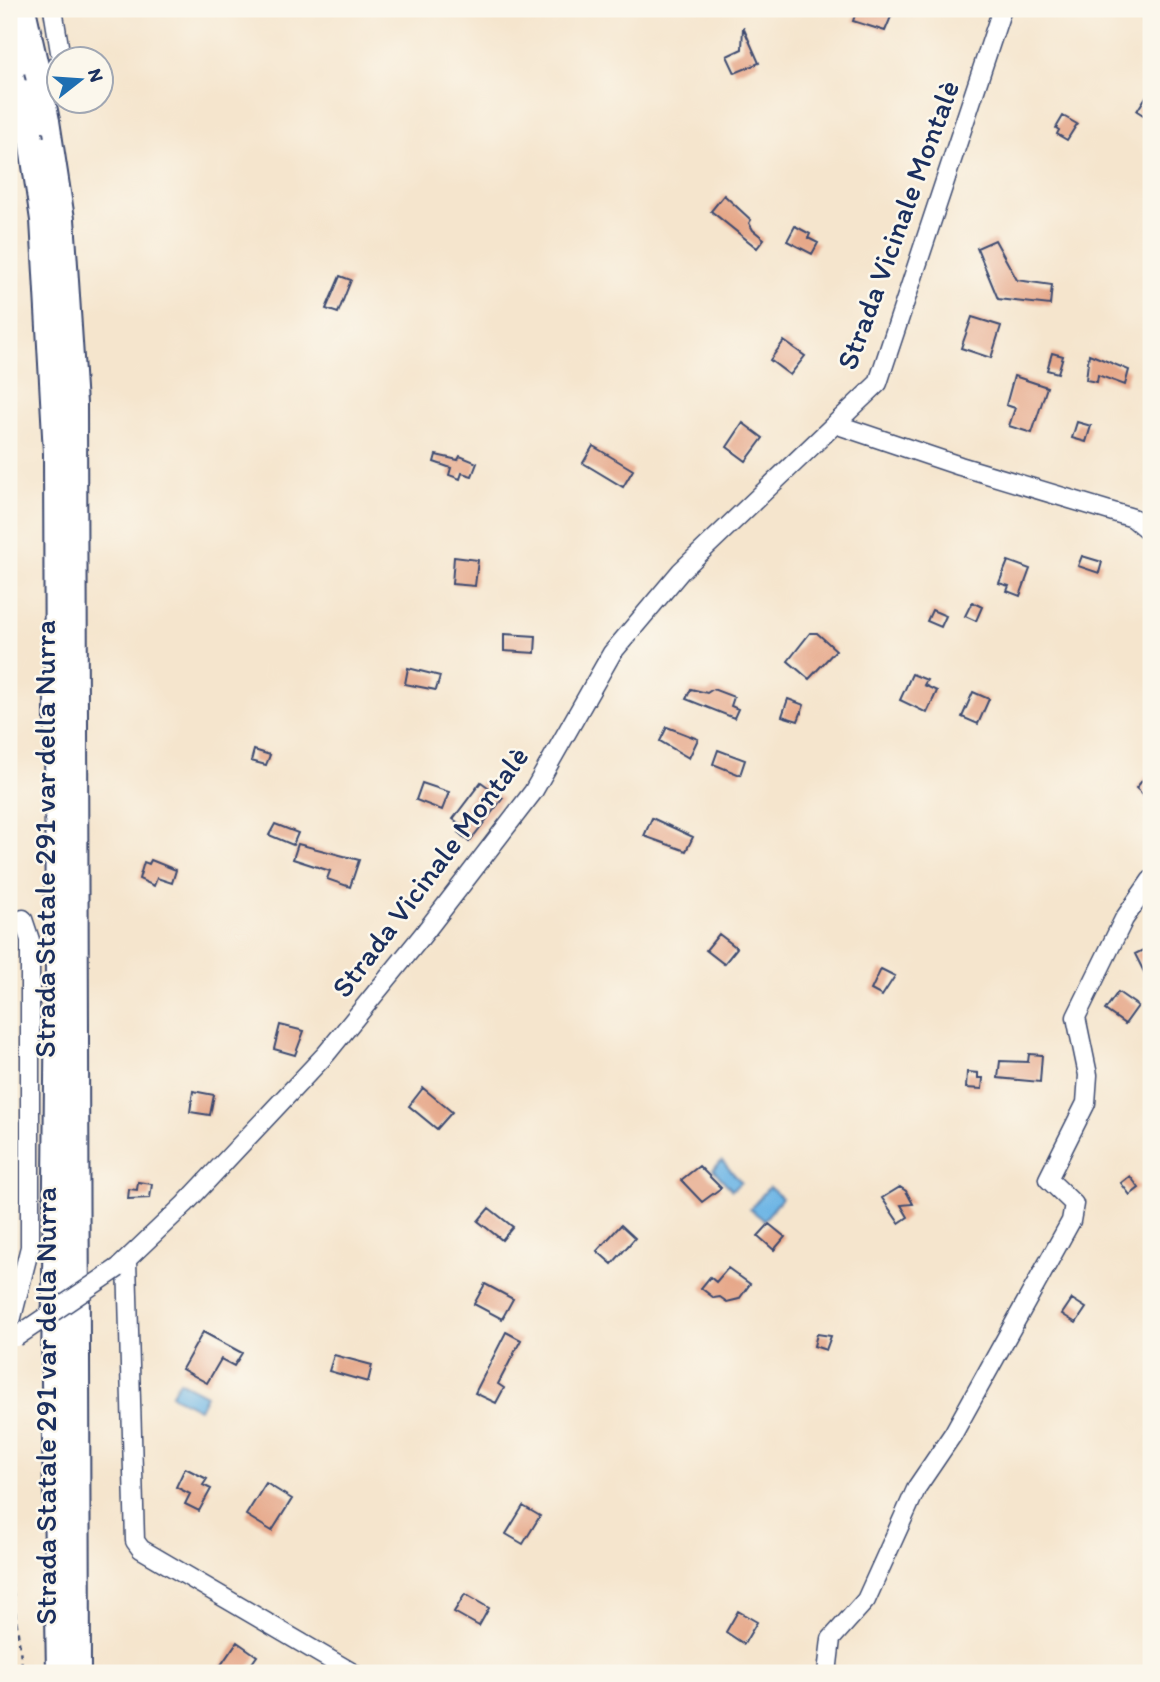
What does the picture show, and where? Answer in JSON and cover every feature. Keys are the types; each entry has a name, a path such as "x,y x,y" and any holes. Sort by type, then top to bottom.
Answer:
{"highway":[{"name":"Strada Statale 291 var della Nurra","path":"23,9 37,71 25,134 62,219 74,404 78,1673"},
{"name":"Strada Statale 291 var della Nurra","path":"9,25 23,92 25,134 43,220 56,453 58,981 54,1381 59,1673"}],"street":[{"path":"9,115 25,134 61,58 53,9"},
{"name":"Strada Vicinale Montalè","path":"11,1336 122,1265 326,1054 422,936 533,792 612,653 681,571 878,383 1002,9"},
{"path":"835,424 960,466 1133,518 1151,533"},
{"path":"827,1673 831,1639 866,1600 918,1486 953,1434 1071,1221 1074,1204 1048,1179 1086,1103 1088,1074 1076,1017 1124,919 1145,903 1151,880"},
{"path":"11,1336 30,1247 30,940 23,919"},
{"path":"122,1265 135,1541 141,1549 353,1673"}],"path":[{"path":"9,1562 23,1673"}],"water":[{"path":"722,1161 741,1182 732,1190 713,1169"},
{"path":"769,1187 782,1198 764,1220 750,1209"},
{"path":"179,1381 206,1395 199,1409 171,1395"}],"building":[{"path":"857,9 885,9 893,12 885,31 853,21"},
{"path":"743,27 759,63 735,73 727,56 742,49"},
{"path":"1151,89 1151,120 1137,111"},
{"path":"1063,116 1077,124 1067,140 1057,134 1059,130 1056,128"},
{"path":"724,195 751,220 749,223 753,230 764,239 757,248 711,211"},
{"path":"795,226 810,234 808,238 818,243 812,254 787,241"},
{"path":"995,240 1017,280 1052,285 1050,305 998,299 977,248"},
{"path":"340,276 351,280 338,313 326,309"},
{"path":"972,317 1001,326 991,358 961,348"},
{"path":"784,341 805,356 790,375 770,360"},
{"path":"1052,353 1063,356 1058,373 1047,370"},
{"path":"1089,354 1129,370 1125,385 1098,375 1097,382 1086,380"},
{"path":"1014,376 1047,387 1032,433 1009,426 1015,408 1006,405"},
{"path":"1077,422 1091,426 1086,442 1072,438"},
{"path":"743,423 763,438 746,461 727,447"},
{"path":"593,446 633,470 623,487 583,463"},
{"path":"436,455 458,460 460,456 477,463 472,476 462,473 460,479 449,475 451,468 434,462"},
{"path":"1082,556 1102,562 1099,573 1078,566"},
{"path":"454,557 478,560 475,586 452,584"},
{"path":"1008,561 1030,569 1020,596 1007,591 1009,586 999,583"},
{"path":"972,602 982,607 976,621 965,616"},
{"path":"932,610 946,616 941,627 927,621"},
{"path":"810,633 817,633 836,650 809,679 788,661"},
{"path":"504,634 536,636 535,653 504,651"},
{"path":"408,668 440,676 436,690 405,684"},
{"path":"912,674 927,680 924,685 937,691 927,713 900,700"},
{"path":"691,689 707,693 713,689 734,697 731,706 738,709 734,718 686,699"},
{"path":"973,692 989,699 978,724 962,717"},
{"path":"788,699 804,705 798,721 782,716"},
{"path":"667,727 698,739 689,758 660,741"},
{"path":"254,750 270,755 266,765 251,761"},
{"path":"718,750 745,760 740,775 713,764"},
{"path":"1151,770 1151,802 1136,788"},
{"path":"481,782 503,798 469,842 459,833 464,827 453,819"},
{"path":"422,783 449,792 442,810 416,800"},
{"path":"652,818 693,837 686,851 644,836"},
{"path":"275,824 298,833 293,845 269,835"},
{"path":"298,844 359,860 350,887 327,879 330,871 293,859"},
{"path":"151,860 176,870 172,883 157,878 154,886 139,879 144,862 149,864"},
{"path":"719,934 737,948 724,964 706,950"},
{"path":"1151,946 1151,986 1135,954"},
{"path":"881,969 895,976 882,996 871,990"},
{"path":"1118,992 1138,1006 1125,1024 1105,1010"},
{"path":"280,1025 304,1031 295,1055 274,1049"},
{"path":"1029,1054 1042,1055 1040,1082 998,1078 1000,1061 1028,1062"},
{"path":"967,1072 978,1073 978,1078 983,1078 982,1089 966,1088"},
{"path":"423,1088 452,1112 437,1129 409,1106"},
{"path":"193,1091 214,1095 210,1115 190,1112"},
{"path":"699,1166 721,1188 702,1202 681,1180"},
{"path":"1130,1176 1139,1188 1130,1195 1121,1183"},
{"path":"138,1182 152,1184 150,1198 128,1199 129,1189 137,1190"},
{"path":"900,1187 906,1191 913,1204 901,1205 908,1217 899,1223 882,1198"},
{"path":"489,1208 513,1227 502,1240 478,1221"},
{"path":"769,1224 785,1237 774,1250 758,1236"},
{"path":"621,1225 635,1238 612,1264 597,1251"},
{"path":"728,1268 750,1284 739,1299 727,1302 720,1297 714,1298 701,1288 710,1277 716,1282"},
{"path":"485,1284 513,1299 502,1319 474,1304"},
{"path":"1072,1299 1086,1308 1076,1323 1062,1314"},
{"path":"203,1332 242,1353 234,1366 221,1359 207,1383 182,1369"},
{"path":"506,1332 521,1340 498,1384 504,1388 496,1403 475,1393"},
{"path":"817,1334 831,1336 826,1350 814,1346"},
{"path":"334,1355 372,1365 368,1382 329,1371"},
{"path":"185,1468 207,1479 203,1485 211,1489 199,1511 185,1504 190,1494 176,1487"},
{"path":"266,1483 292,1499 272,1531 246,1515"},
{"path":"523,1506 540,1516 523,1544 506,1534"},
{"path":"465,1594 489,1608 479,1626 454,1612"},
{"path":"738,1611 757,1622 744,1644 726,1632"},
{"path":"237,1642 257,1656 245,1673 228,1673 219,1668"}]}
